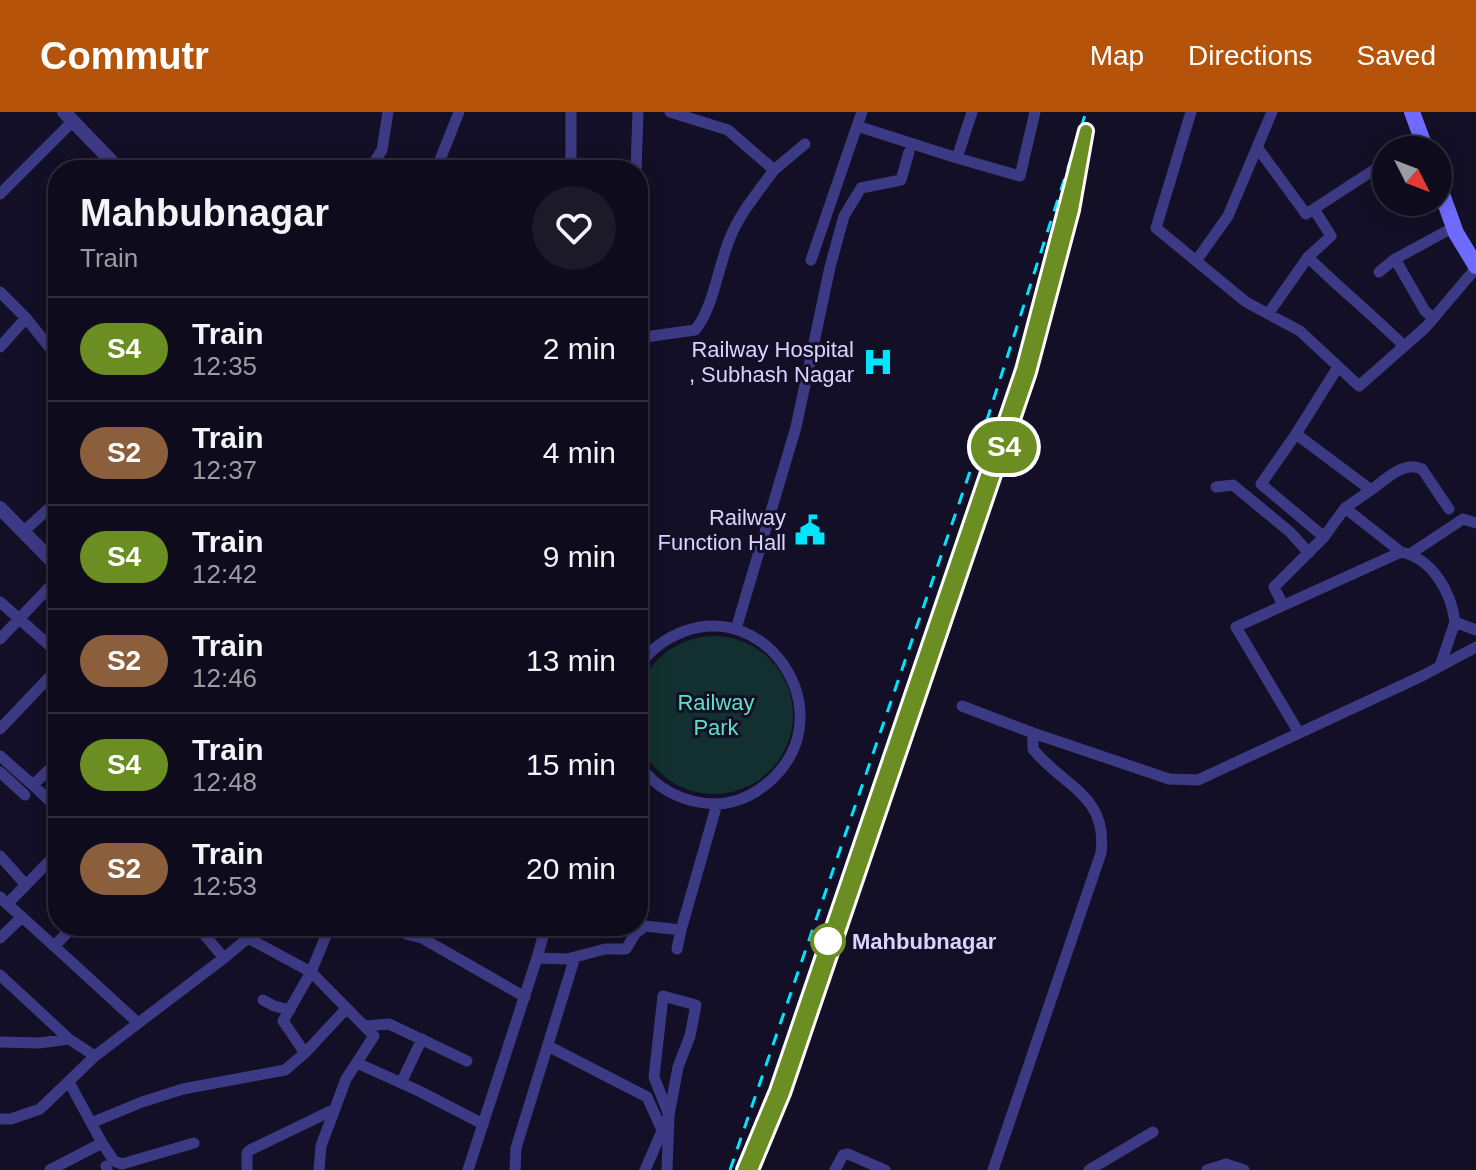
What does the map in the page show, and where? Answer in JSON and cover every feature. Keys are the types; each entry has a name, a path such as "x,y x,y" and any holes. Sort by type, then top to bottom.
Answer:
{"main road":[{"path":"1412,112 1421,136"},
{"path":"1450,216 1476,267"}],"street":[{"path":"376,160 382,150 388,112"},
{"path":"440,160 459,112"},
{"path":"571,112 571,160"},
{"path":"636,160 638,112"},
{"path":"670,112 728,130 774,170"},
{"path":"811,260 862,112"},
{"path":"957,158 972,112"},
{"path":"857,126 1020,176 1035,112"},
{"path":"1191,112 1156,228 1246,302 1300,331 1359,386 1433,318 1476,267"},
{"path":"1196,261 1228,216 1272,112"},
{"path":"0,194 69,116 111,160"},
{"path":"648,337 695,330 705,317 731,235 744,211 774,170 805,144"},
{"path":"1257,147 1306,214 1372,171"},
{"path":"736,629 796,427 844,216 861,188 901,180 909,152"},
{"path":"1268,314 1308,257 1331,236 1314,209"},
{"path":"1379,272 1395,259 1454,227"},
{"path":"1308,257 1404,346"},
{"path":"1395,259 1425,311 1433,318"},
{"path":"0,292 48,346"},
{"path":"2,342 26,318"},
{"path":"1324,537 1261,484 1338,367"},
{"path":"1296,434 1371,490"},
{"path":"1283,605 1274,587 1324,537 1345,508 1404,467 1422,469 1449,509"},
{"path":"1216,487 1233,485 1290,532 1309,553"},
{"path":"0,508 48,557"},
{"path":"1345,508 1441,580 1452,601 1455,622 1440,666"},
{"path":"23,532 48,509"},
{"path":"1299,733 1236,627 1406,553 1463,519 1476,523"},
{"path":"0,639 48,589"},
{"path":"0,602 48,644"},
{"path":"1455,622 1476,630"},
{"path":"648,656 673,635 694,628 715,626 736,629 760,640 780,657 794,679 800,701 801,724 790,756 770,783 751,795 717,804 690,801 664,790 648,776"},
{"path":"962,706 1169,779 1198,780 1476,647"},
{"path":"0,729 48,679"},
{"path":"993,1170 1060,979 1101,853 1103,833 1095,810 1033,749 1033,733"},
{"path":"0,756 29,790"},
{"path":"29,790 48,771"},
{"path":"0,772 48,802"},
{"path":"677,949 717,804"},
{"path":"0,856 26,885"},
{"path":"48,862 26,885 4,900 137,1022"},
{"path":"0,938 22,917"},
{"path":"648,926 681,930"},
{"path":"54,946 64,936"},
{"path":"205,936 224,958"},
{"path":"305,1053 283,1021 311,972 326,936"},
{"path":"419,936 525,997"},
{"path":"468,1170 543,936"},
{"path":"537,958 567,959 605,949 626,949 634,936"},
{"path":"0,1119 11,1119 40,1109 95,1056 248,938 311,972 345,1010 372,1032 374,1040 346,1079 321,1146 319,1170"},
{"path":"515,1170 516,1148 575,957"},
{"path":"0,975 69,1039 95,1056"},
{"path":"645,1170 669,1115 654,1077 663,996 696,1005 690,1036 678,1067 669,1115 667,1170"},
{"path":"263,1000 290,1010"},
{"path":"91,1123 183,1089 285,1070 345,1010"},
{"path":"365,1026 389,1024 467,1061"},
{"path":"0,1042 39,1043 69,1039"},
{"path":"401,1083 422,1039"},
{"path":"548,1046 647,1097 662,1130"},
{"path":"357,1063 483,1124"},
{"path":"69,1082 114,1161 122,1164 194,1143"},
{"path":"247,1170 247,1153 250,1150 335,1109"},
{"path":"1089,1170 1153,1132"},
{"path":"50,1170 102,1143"},
{"path":"835,1170 843,1155 848,1154 885,1170"},
{"path":"1207,1170 1226,1164 1244,1170"}],"green space":[{"name":"Railway Park","path":"698,637 730,637 758,649 780,671 792,699 792,731 780,759 758,781 744,788 730,793 698,793 670,781 648,759 648,671 670,649 684,642"}],"railway":[{"path":"730,1170 976,454 1086,112"},
{"path":"1062,248 1082,154"},
{"path":"744,1170 777,1091 1023,370 1058,234"}],"train":[{"name":"S4","path":"744,1170 777,1091 1023,370 1086,131 1072,210 1039,342 783,1093 751,1170"}],"place":[{"name":"Railway Hospital , Subhash Nagar","path":"878,362"},
{"name":"Railway Function Hall","path":"810,530"},
{"name":"Mahbubnagar","path":"828,941"}]}
